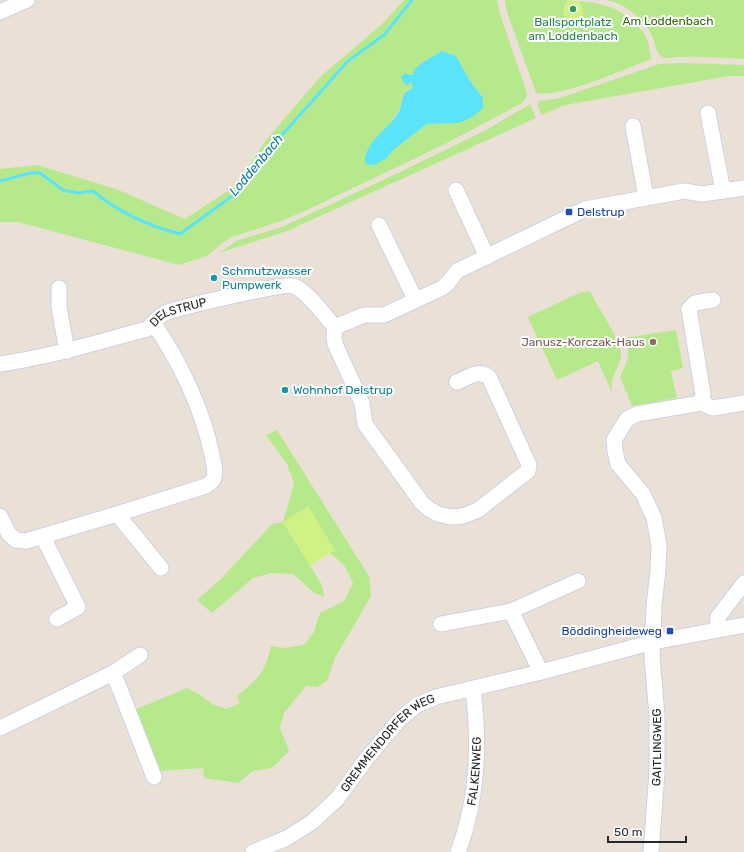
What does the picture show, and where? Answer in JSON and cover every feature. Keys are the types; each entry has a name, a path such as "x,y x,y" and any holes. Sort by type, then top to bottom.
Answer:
{"street":[{"path":"0,12 27,0"},
{"path":"708,113 723,191"},
{"path":"633,126 646,197"},
{"path":"458,382 478,373 484,374 489,378 529,466 528,471 478,510 463,516 451,517 438,514 422,504 365,424 362,403 335,344 335,327 364,315 384,314 442,288 458,271 585,209 684,191 702,194 744,188"},
{"path":"456,190 487,257"},
{"path":"379,225 415,299"},
{"name":"DELSTRUP","path":"0,364 67,351 147,329 154,324 163,313 280,286 293,286 304,292 335,327"},
{"path":"59,288 59,307 67,351"},
{"path":"713,300 695,303 689,309 703,394 701,403 713,408 744,403"},
{"path":"0,516 9,534 16,540 26,541 206,486 213,479 214,468 208,436 188,385 167,343 154,324"},
{"name":"GAITLINGWEG","path":"651,852 657,772 657,716 652,657 659,545 654,518 643,494 618,464 614,440 627,419 637,414 701,403"},
{"path":"117,514 161,568"},
{"path":"43,537 78,607 58,619"},
{"path":"442,624 511,611 578,581"},
{"path":"744,583 718,617 717,630 744,625"},
{"path":"511,611 541,672"},
{"name":"GREMMENDORFER WEG","path":"253,852 287,838 312,822 337,799 400,719 416,705 436,697 541,672 654,642 717,630"},
{"path":"0,728 113,673 140,656"},
{"path":"113,673 154,777"},
{"name":"FALKENWEG","path":"458,852 465,835 475,782 477,724 473,689"}],"green space":[{"path":"404,0 497,0 500,14 527,93 526,98 522,103 445,144 305,211 281,221 232,237 207,256 179,265 18,222 0,222 0,169 37,165 116,189 185,219 232,188 247,170 263,144 320,77 382,24","holes":["442,51 456,56 470,81 483,98 439,123 427,124 392,151 387,158 373,141 388,126 399,110 407,90 413,88 409,75 414,74 420,64"]},
{"path":"505,0 568,0 563,10 566,18 580,1 605,5 619,11 639,27 644,33 648,42 651,59 593,82 547,94 536,93 508,15"},
{"name":"Ballsportplatz am Loddenbach","path":"568,0 580,1 579,2 583,11 582,16 579,19 566,18 564,15 564,9"},
{"name":"Am Loddenbach","path":"607,0 744,0 744,59 702,57 664,58 660,56 657,51 653,38 646,25 628,9"},
{"path":"679,63 744,65 744,76 729,76 565,105 541,115 538,105 539,101 560,98 659,64"},
{"path":"530,104 536,118 287,231 219,253 238,240 282,227 400,172 486,130"},
{"path":"590,291 613,332 620,348 621,353 619,364 612,383 613,395 598,361 557,380 528,317 579,293"},
{"path":"676,330 683,368 671,371 677,398 632,406 620,377 628,358 628,349 623,338"},
{"path":"277,430 369,576 371,596 335,658 327,681 317,687 306,686 284,713 280,728 289,751 272,768 253,771 238,783 204,778 203,768 158,771 134,710 187,688 199,694 212,704 226,709 240,703 237,696 260,675 266,663 271,646 284,648 304,645 314,632 320,613 344,601 353,583 344,565 330,553 335,550 283,522 294,483 287,464 266,435"},
{"path":"308,506 335,550 310,566 283,522"},
{"path":"283,522 322,585 324,597 313,592 293,574 272,573 253,578 212,613 197,600 222,578 272,524"}],"water":[{"path":"442,51 456,56 470,81 483,98 483,108 472,117 459,123 427,124 392,151 387,158 374,165 368,165 365,162 369,147 395,117 401,107 403,97 406,92 413,88 411,82 407,85 401,77 405,73 409,75 414,74 414,70 420,64"}],"waterway":[{"name":"Loddenbach","path":"0,181 30,173 40,173 63,190 78,193 93,191 123,212 157,227 180,234 235,194 281,136 348,61 384,35 412,0"}],"place":[{"name":"Ballsportplatz am Loddenbach","path":"573,9"},
{"name":"Delstrup","path":"569,212"},
{"name":"Schmutzwasser Pumpwerk","path":"214,278"},
{"name":"Janusz-Korczak-Haus","path":"653,342"},
{"name":"Wohnhof Delstrup","path":"285,390"},
{"name":"Böddingheideweg","path":"670,631"}]}
